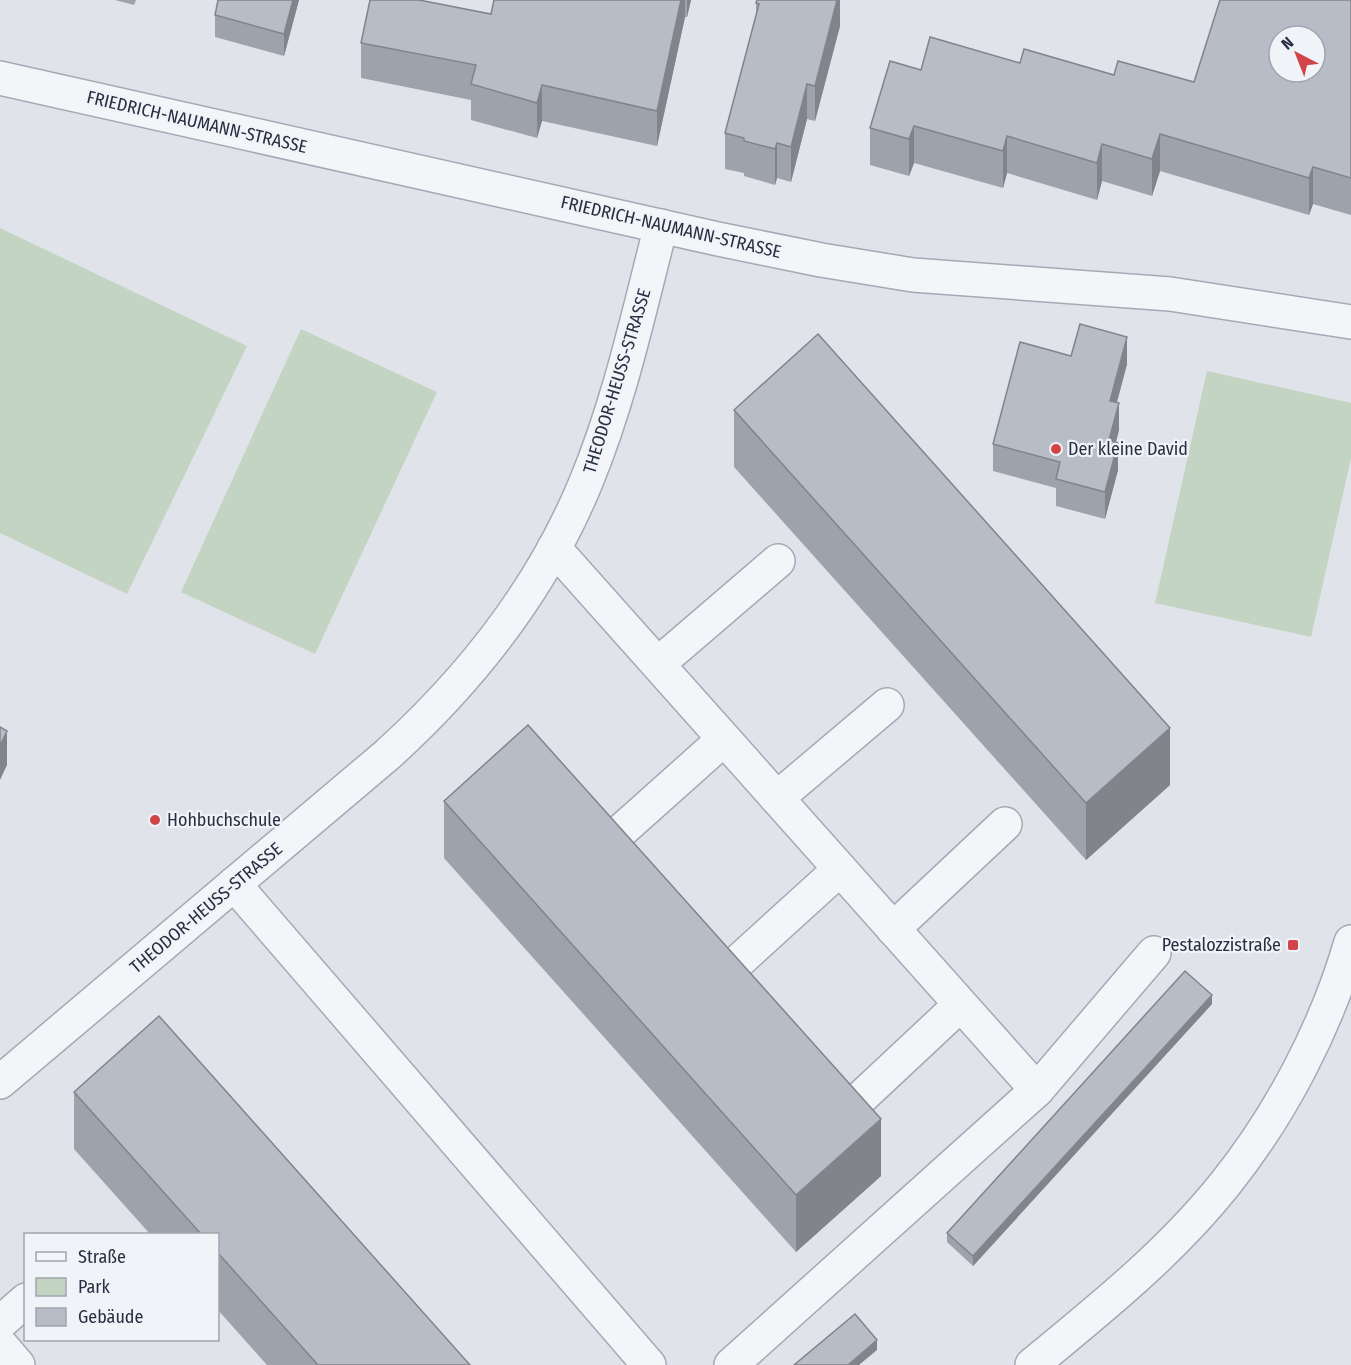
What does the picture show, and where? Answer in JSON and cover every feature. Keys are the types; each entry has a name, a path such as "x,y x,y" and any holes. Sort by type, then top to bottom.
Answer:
{"street":[{"name":"FRIEDRICH-NAUMANN-STRASSE","path":"0,78 773,251 913,275 1170,294 1351,322"},
{"name":"THEODOR-HEUSS-STRASSE","path":"0,1082 387,755 441,705 492,645 554,548 586,483 620,380 661,226"},
{"path":"554,548 1037,1090"},
{"path":"657,664 778,561"},
{"path":"777,798 887,705"},
{"path":"621,831 724,739"},
{"path":"893,929 1005,824"},
{"path":"730,969 840,869"},
{"path":"234,884 649,1365"},
{"path":"1032,1365 1147,1268 1225,1184 1284,1095 1306,1053 1331,998 1351,942"},
{"path":"731,1365 1037,1090 1154,953"},
{"path":"850,1108 960,1005"},
{"path":"0,1323 24,1302"},
{"path":"0,1344 18,1365"}],"green space":[{"path":"0,228 247,346 127,594 0,533"},
{"path":"301,329 437,392 315,654 181,592"},
{"path":"1207,371 1351,403 1351,458 1311,637 1155,603"}],"building":[{"path":"218,0 293,0 284,34 215,15"},
{"path":"370,0 419,0 491,14 494,0 681,0 657,111 542,85 537,103 471,84 476,65 361,43"},
{"path":"757,0 837,0 815,86 807,84 791,147 777,143 775,149 744,141 744,138 725,133 759,4 756,3"},
{"path":"1220,0 1351,0 1351,178 1313,167 1309,178 1160,134 1152,159 1102,144 1097,163 1007,136 1003,151 914,126 909,139 870,128 890,61 921,70 930,37 1020,63 1024,49 1114,75 1118,61 1194,82"},
{"name":"Der kleine David","path":"1080,324 1127,337 1110,401 1119,403 1109,440 1118,443 1105,492 1056,479 1060,462 993,444 1020,342 1071,356"},
{"path":"818,334 1170,728 1086,803 734,410"},
{"path":"528,725 881,1119 796,1195 444,801"},
{"path":"0,727 7,731 0,746"},
{"path":"1185,971 1212,995 973,1256 947,1233"},
{"path":"159,1016 470,1365 318,1365 219,1254 219,1233 200,1233 74,1092"},
{"path":"855,1314 877,1340 848,1365 794,1365"}],"place":[{"name":"Der kleine David","path":"1056,449"},
{"name":"Hohbuchschule","path":"155,820"},
{"name":"Pestalozzistraße","path":"1293,945"}]}
